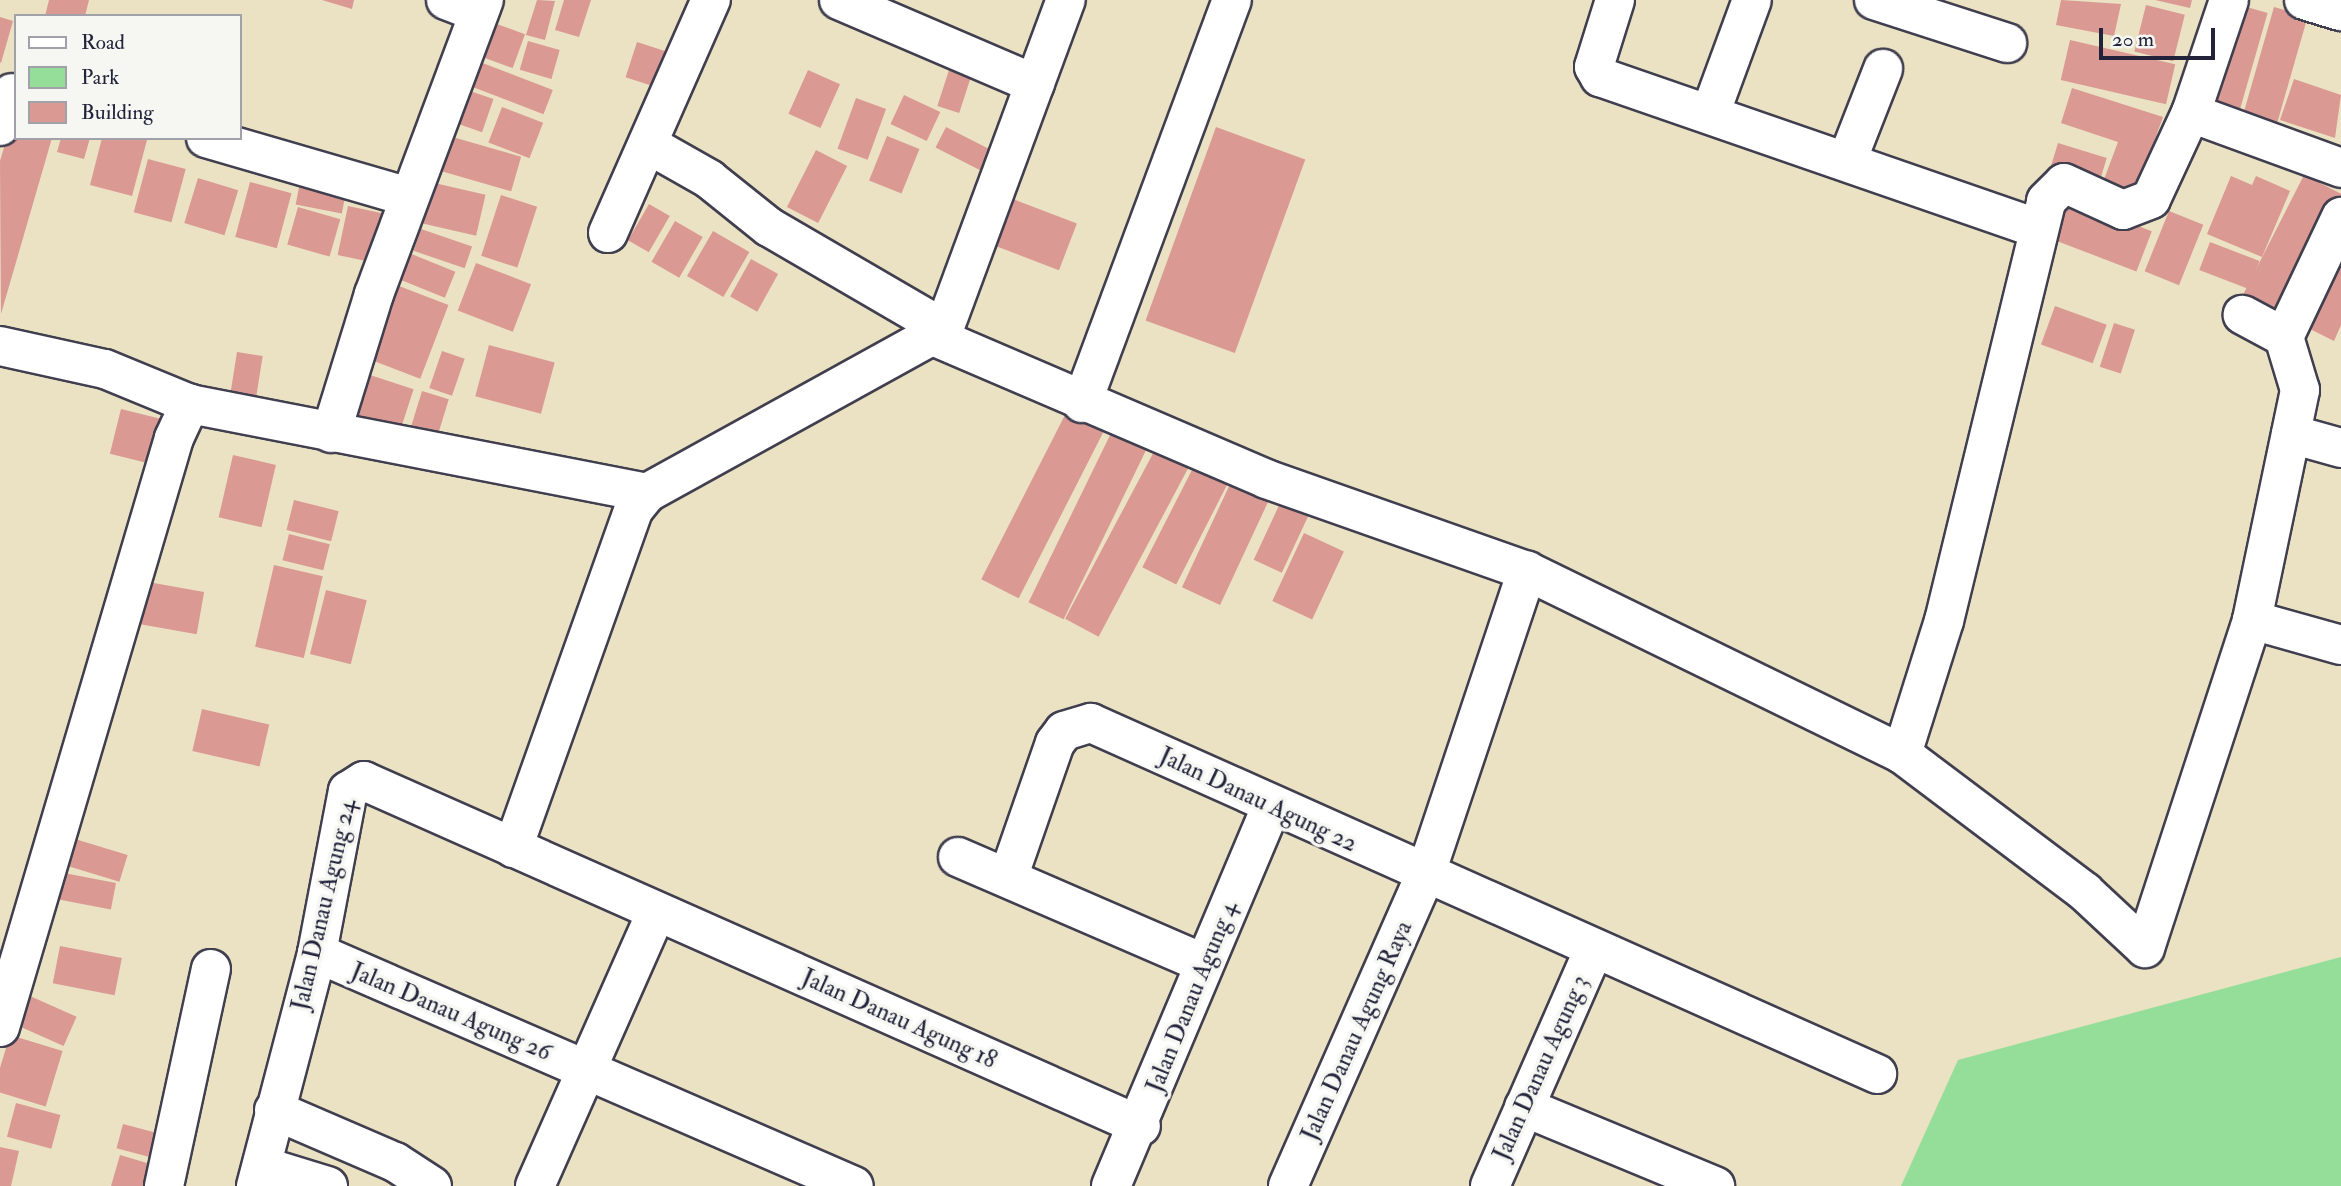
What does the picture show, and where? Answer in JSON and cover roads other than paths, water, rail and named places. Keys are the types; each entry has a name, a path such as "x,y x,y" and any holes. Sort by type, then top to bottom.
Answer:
{"street":[{"path":"608,233 651,146 711,0"},
{"path":"839,0 1035,84"},
{"path":"513,848 623,532 647,493 938,332 1066,0"},
{"path":"1082,403 1232,0"},
{"path":"1615,0 1595,72 2038,229"},
{"path":"1710,114 1752,0"},
{"path":"1874,0 2007,43"},
{"path":"1902,754 1944,621 2038,229 2049,193 2064,183 2123,210 2142,207 2191,113 2229,0"},
{"path":"2304,0 2341,11"},
{"path":"331,433 469,4"},
{"path":"1847,161 1883,69"},
{"path":"2191,113 2341,168"},
{"path":"213,140 409,197"},
{"path":"651,146 709,179 769,227 938,332 1082,403 1266,480 1527,571 1902,754 2085,892 2144,948 2252,620 2300,390 2284,337 2341,218"},
{"path":"2243,315 2284,337"},
{"path":"0,346 106,369 190,404 647,493"},
{"path":"0,1027 174,438 190,404"},
{"path":"2291,434 2341,448"},
{"name":"Jalan Danau Agung Raya","path":"1289,1186 1425,876 1527,571"},
{"path":"2252,620 2341,645"},
{"name":"Jalan Danau Agung 22","path":"1009,875 1055,743 1075,725 1106,729 1271,808 1877,1074"},
{"name":"Jalan Danau Agung 24","path":"259,1176 317,953 354,784 364,781 656,913"},
{"name":"Jalan Danau Agung 4","path":"1111,1186 1142,1126 1203,963 1271,808"},
{"path":"958,856 1009,875 1203,963"},
{"path":"535,1186 656,913"},
{"name":"Jalan Danau Agung 18","path":"656,913 1142,1126"},
{"name":"Jalan Danau Agung 3","path":"1490,1186 1593,951"},
{"name":"Jalan Danau Agung 26","path":"317,953 854,1186"},
{"path":"164,1186 211,969"},
{"path":"1524,1107 1715,1186"},
{"path":"274,1110 395,1162 432,1186"},
{"path":"259,1176 328,1186"}]}
